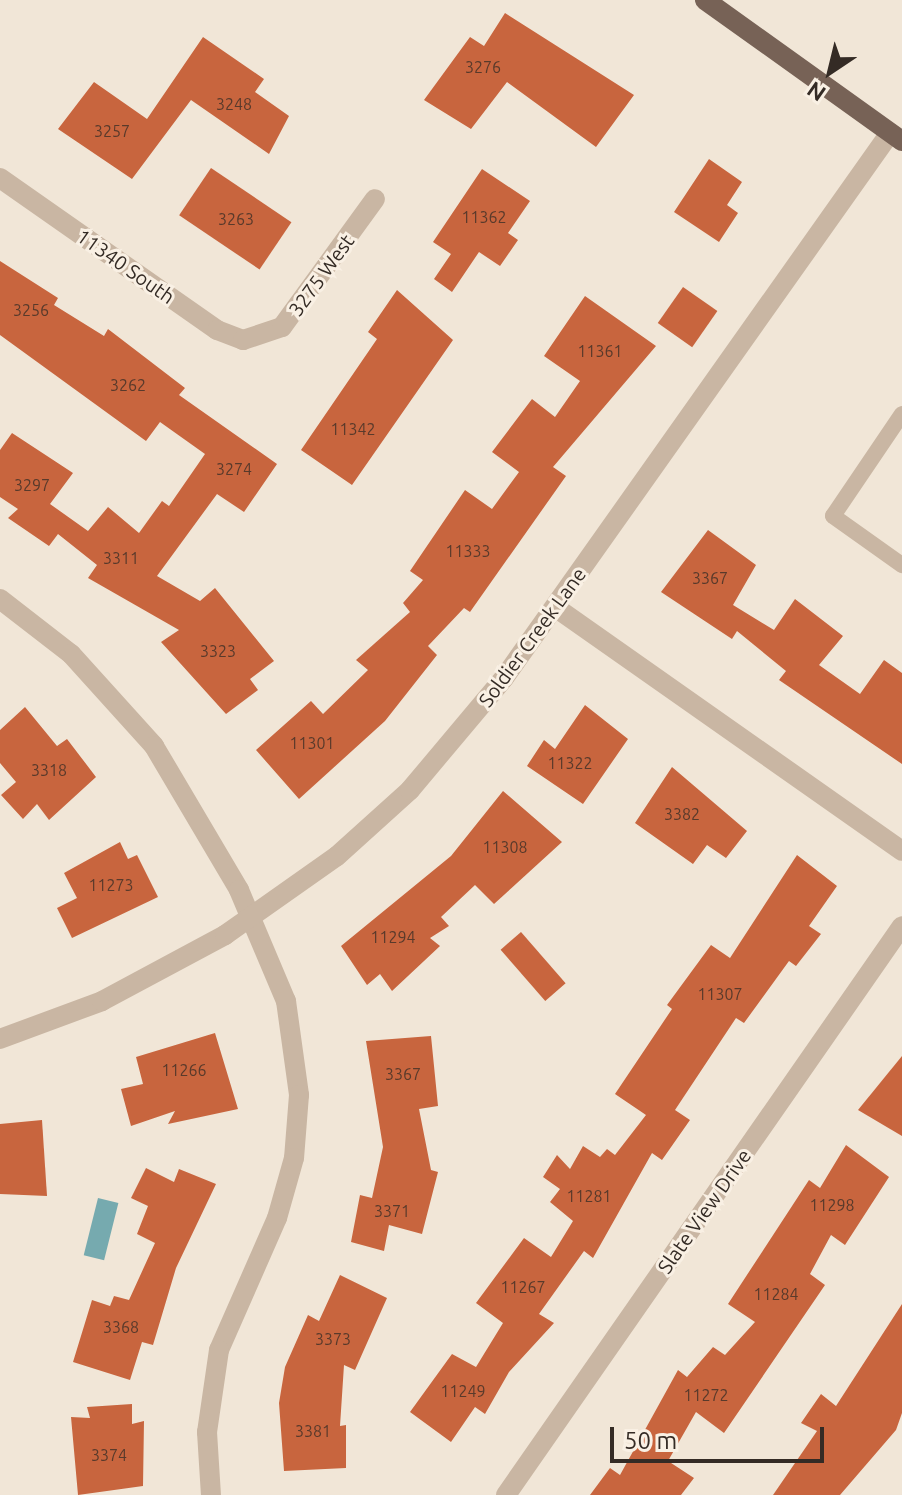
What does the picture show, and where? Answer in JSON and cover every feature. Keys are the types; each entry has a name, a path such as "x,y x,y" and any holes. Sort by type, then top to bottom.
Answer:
{"main road":[{"path":"705,0 896,137"}],"street":[{"name":"Soldier Creek Lane","path":"0,1039 59,1019 144,981 253,917 410,790 475,717 896,137"},
{"name":"11340 South","path":"0,178 217,330 257,339"},
{"name":"3275 West","path":"257,339 292,317 375,199"},
{"path":"0,599 71,654 137,724 178,780 253,917 293,1032 298,1127 277,1218 233,1311 213,1377 211,1495"},
{"path":"555,607 902,851"},
{"name":"Slate View Drive","path":"506,1495 902,926"}],"lane":[{"path":"902,414 833,516 902,565"}],"water":[{"path":"98,1198 118,1203 104,1260 84,1255"}],"building":[{"path":"505,13 634,95 596,147 507,82 471,129 424,100 470,37 484,46"},
{"path":"203,37 264,79 255,92 289,116 269,154 191,100 132,179 58,129 94,82 147,119"},
{"path":"709,159 742,182 727,205 738,213 719,242 674,212"},
{"path":"211,168 291,222 260,269 179,215"},
{"path":"482,169 530,201 508,233 518,240 500,266 479,252 452,292 434,279 451,254 433,242"},
{"path":"0,261 58,298 54,305 104,336 108,329 185,388 179,395 277,464 244,512 217,494 157,576 200,601 215,588 274,661 250,679 258,690 226,714 161,642 179,630 88,578 97,565 58,534 49,546 8,518 18,509 0,497 0,450 12,433 73,473 50,504 88,531 108,507 139,533 162,501 169,506 205,454 160,422 146,441 0,335"},
{"path":"683,287 717,311 692,347 658,323"},
{"path":"397,290 453,340 352,485 301,450 377,339 368,332"},
{"path":"585,296 656,346 553,467 566,476 470,612 464,608 428,646 437,655 385,721 299,799 256,750 311,701 323,714 368,670 356,660 410,612 403,603 423,580 410,571 465,490 492,509 519,472 492,452 532,399 555,417 580,381 544,356"},
{"path":"708,530 756,565 733,605 774,630 795,599 843,636 819,665 860,694 884,660 902,673 902,764 779,680 786,671 737,631 732,639 661,592"},
{"path":"585,705 628,739 583,804 527,766 544,740 555,749"},
{"path":"25,707 57,746 67,739 96,777 49,820 37,804 23,819 1,795 16,782 0,763 0,730"},
{"path":"672,767 747,831 726,858 707,845 693,864 635,823"},
{"path":"503,791 562,842 494,904 475,885 441,917 449,926 430,938 440,946 392,991 380,974 367,985 341,946 451,856"},
{"path":"120,842 128,859 137,855 158,897 72,938 57,908 77,898 64,873"},
{"path":"797,855 837,886 809,926 821,934 796,966 789,961 744,1023 736,1018 675,1110 690,1120 662,1160 652,1153 593,1258 584,1251 539,1314 554,1323 509,1372 485,1414 475,1407 451,1442 410,1412 452,1354 476,1367 503,1323 476,1303 524,1238 551,1257 573,1221 550,1202 560,1189 543,1177 557,1155 570,1169 583,1146 600,1157 607,1149 615,1155 646,1115 615,1094 672,1009 667,1005 711,945 730,958"},
{"path":"521,932 566,983 545,1001 501,950"},
{"path":"215,1033 238,1109 168,1124 175,1111 131,1126 121,1089 143,1084 136,1057"},
{"path":"431,1036 438,1106 419,1109 431,1170 438,1172 422,1234 389,1225 384,1251 351,1242 360,1195 372,1198 383,1147 366,1041"},
{"path":"902,1056 902,1136 858,1110"},
{"path":"42,1120 47,1196 0,1194 0,1124"},
{"path":"846,1145 889,1177 845,1245 831,1235 810,1274 825,1285 724,1433 696,1412 668,1461 694,1478 681,1495 590,1495 610,1468 620,1475 678,1370 687,1377 713,1347 725,1355 755,1322 728,1304 809,1180 820,1188"},
{"path":"146,1168 174,1182 179,1169 216,1184 176,1268 153,1345 142,1342 130,1380 73,1362 92,1300 110,1306 114,1296 129,1300 155,1243 137,1234 148,1206 131,1198"},
{"path":"340,1275 387,1298 355,1370 344,1365 340,1426 346,1425 346,1468 284,1471 279,1403 285,1367 308,1315 319,1321"},
{"path":"902,1304 902,1413 896,1430 840,1495 773,1495 817,1431 801,1423 821,1394 836,1406"},
{"path":"132,1404 132,1424 144,1421 143,1486 78,1495 71,1417 90,1418 87,1407"}]}
